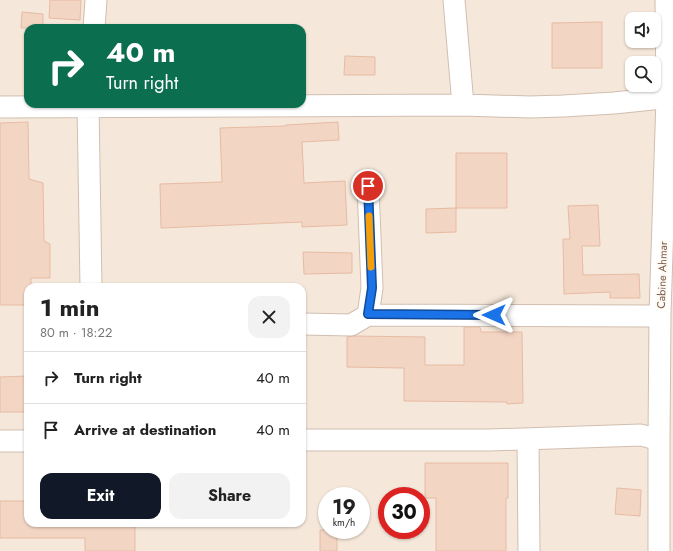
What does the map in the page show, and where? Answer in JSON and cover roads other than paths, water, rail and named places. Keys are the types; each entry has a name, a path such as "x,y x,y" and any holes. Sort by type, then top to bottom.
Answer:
{"street":[{"path":"94,24 96,0"},
{"path":"454,0 463,105"},
{"name":"Cabine Ahmar","path":"659,551 666,492 659,440 660,314 670,98 666,0"},
{"path":"306,105 463,105 530,107 614,103 670,98"},
{"path":"0,107 24,106"},
{"path":"88,108 91,283"},
{"path":"368,186 372,288 368,314"},
{"path":"306,324 351,325 368,314 651,316 660,314"},
{"path":"306,440 475,440 640,435 659,440"},
{"path":"528,439 528,551"},
{"path":"0,440 24,441"}]}
